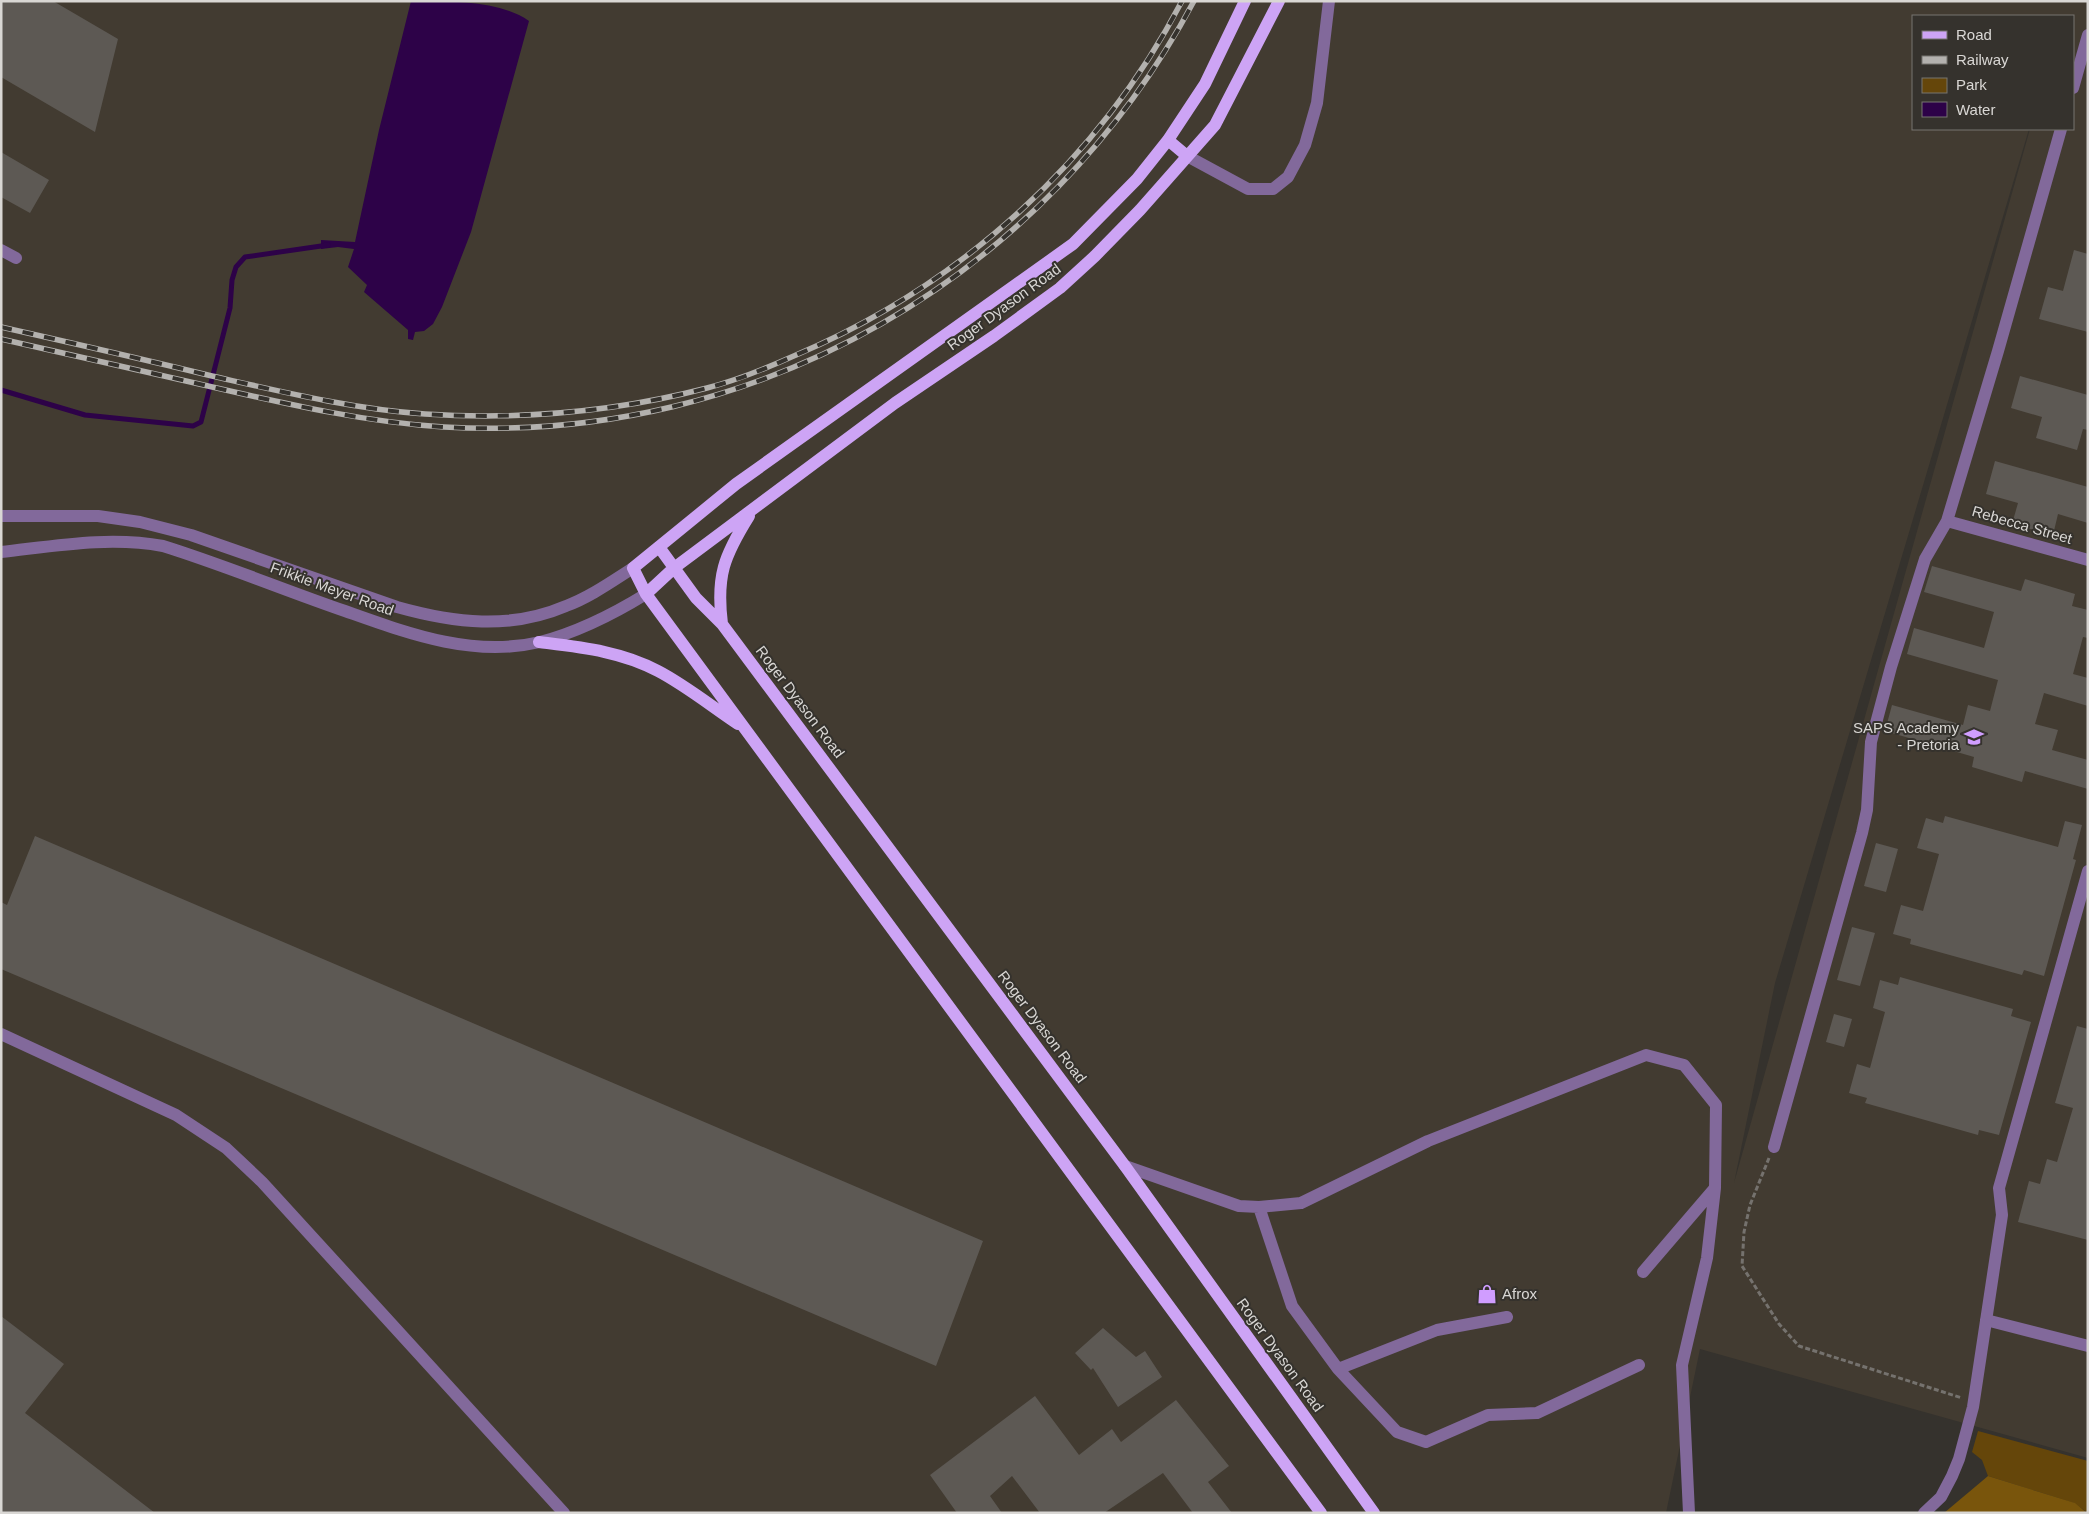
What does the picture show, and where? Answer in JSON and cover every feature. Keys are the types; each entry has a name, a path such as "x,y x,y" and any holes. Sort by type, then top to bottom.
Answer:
{"main road":[{"name":"Roger Dyason Road","path":"633,568 736,484 1073,244 1137,179 1168,140 1205,84 1245,1"},
{"name":"Roger Dyason Road","path":"646,594 674,568 895,404 1060,288 1095,256 1134,217 1215,125 1279,1"},
{"path":"1168,140 1187,156"},
{"path":"722,624 720,583 726,556 753,510"},
{"name":"Roger Dyason Road","path":"659,547 696,598 722,624 1125,1166 1374,1513"},
{"path":"633,568 646,594 1321,1513"},
{"path":"539,642 587,648 636,662 658,671 746,729"}],"street":[{"path":"1187,156 1248,189 1273,189 1288,177 1306,145 1317,103 1329,1"},
{"path":"2074,84 2088,35"},
{"path":"1774,1147 1862,833 1867,810 1871,742 1889,675 1918,576 1930,548 1947,521 2061,130"},
{"path":"1,250 16,258"},
{"name":"Frikkie Meyer Road","path":"1,516 98,516 140,522 191,536 397,607 426,615 466,622 515,620 566,607 600,589 633,568"},
{"name":"Rebecca Street","path":"1947,521 2088,560"},
{"name":"Frikkie Meyer Road","path":"1,552 112,540 142,542 186,553 418,637 479,646 496,647 539,642 584,628 612,615 646,594"},
{"path":"1924,1513 1941,1497 1952,1476 1959,1459 1974,1402 2002,1216 2000,1188 2088,871"},
{"path":"1,1034 176,1115 226,1148 262,1182 564,1513"},
{"path":"1125,1166 1239,1206 1259,1207 1301,1203 1428,1141 1646,1055 1684,1066 1716,1105 1715,1188 1708,1258 1682,1365 1689,1513"},
{"path":"1643,1272 1715,1188"},
{"path":"1259,1207 1292,1306 1338,1369 1397,1432 1426,1442 1488,1415 1537,1413 1639,1365"},
{"path":"1338,1369 1436,1330 1507,1316"},
{"path":"1986,1320 2088,1346"}],"path":[{"path":"1774,1147 1750,1205 1744,1232 1742,1266 1779,1324 1799,1346 1974,1402"}],"shaded area":[{"path":"1,1 2088,1 2088,1458 1700,1349 1666,1513 1,1513","holes":["1912,15 2074,15 2074,130 2030,130 1734,1183 1775,983 2029,130 1912,130"]},
{"path":"1988,1476 2075,1503 2087,1513 1944,1513"}],"green space":[{"path":"1978,1431 2088,1461 2088,1513 2074,1503 1988,1476 1982,1460 1972,1452"}],"water":[{"path":"411,1 488,5 517,14 529,21 471,232 442,307 433,324 424,331 415,332 413,340 408,339 408,330 364,292 367,285 348,267 354,249 338,247 321,249 321,240 355,242 379,130"}],"building":[{"path":"1,1 53,1 118,39 95,132 1,77"},
{"path":"1,152 49,180 30,213 1,197"},
{"path":"2074,250 2088,254 2088,332 2039,319 2048,287 2063,291"},
{"path":"2020,376 2088,395 2088,430 2083,429 2077,450 2036,438 2042,417 2011,408"},
{"path":"1995,461 2088,487 2088,523 2058,514 2053,535 2012,524 2018,503 1986,494"},
{"path":"1932,566 2021,591 2025,579 2075,594 2072,606 2088,610 2088,638 2083,637 2073,674 2088,678 2088,706 2044,693 2035,724 2058,730 2052,750 2088,760 2088,789 2025,771 2022,782 1972,767 1974,757 1885,731 1892,705 1963,725 1968,705 1990,711 1998,680 1907,654 1914,628 1984,648 1994,612 1924,592"},
{"path":"1945,816 2058,847 2065,821 2082,825 2073,859 2076,860 2044,976 2024,970 2022,975 1910,944 1911,939 1893,934 1901,905 1923,911 1939,854 1917,848 1926,818 1943,823"},
{"path":"35,836 983,1241 936,1366 1,969 1,902 7,905"},
{"path":"1876,843 1898,849 1886,892 1864,886"},
{"path":"1852,927 1875,933 1860,986 1837,980"},
{"path":"1900,977 2013,1009 2011,1016 2031,1022 1999,1135 1979,1130 1978,1135 1865,1103 1867,1098 1849,1093 1857,1064 1870,1068 1885,1012 1873,1008 1880,980 1898,985"},
{"path":"1834,1014 1852,1019 1844,1047 1826,1042"},
{"path":"2077,1026 2088,1029 2088,1240 2018,1222 2029,1181 2040,1184 2047,1159 2057,1162 2073,1108 2055,1103"},
{"path":"1,1316 64,1364 25,1413 155,1513 1,1513"},
{"path":"1103,1328 1136,1357 1145,1351 1162,1377 1118,1407 1093,1368 1091,1370 1075,1353"},
{"path":"1035,1396 1079,1455 1112,1429 1121,1442 1176,1400 1229,1466 1208,1482 1232,1513 1193,1513 1163,1473 1104,1513 1040,1513 1012,1476 990,1496 1002,1513 957,1513 930,1475"}],"waterway":[{"path":"1,390 85,415 193,426 201,422 230,308 232,280 236,267 245,257 328,245"}],"railway":[{"path":"1,327 292,394 398,412 461,416 532,415 568,412 638,403 719,385 774,365 857,326 914,293 969,254 1020,211 1067,164 1110,114 1148,59 1182,1"},
{"path":"1,339 296,406 414,425 444,427 560,425 673,407 780,373 881,324 975,261 1059,186 1132,99 1194,1"}],"place":[{"name":"SAPS Academy - Pretoria","path":"1974,737"},
{"name":"Afrox","path":"1487,1294"}]}
